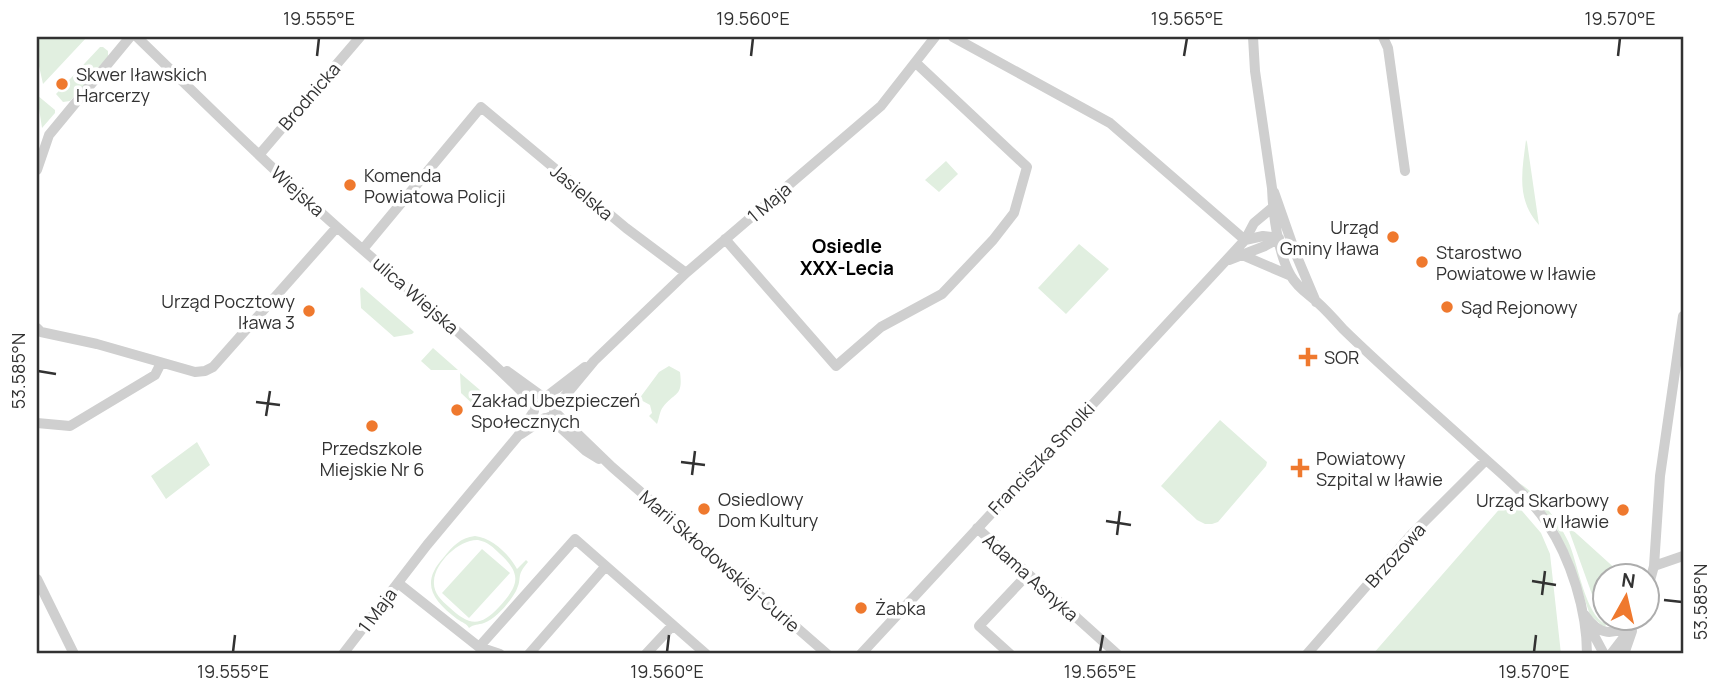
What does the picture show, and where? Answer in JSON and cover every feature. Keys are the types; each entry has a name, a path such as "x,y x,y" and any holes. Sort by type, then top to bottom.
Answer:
{"street":[{"path":"37,170 49,135 130,37"},
{"name":"Wiejska","path":"137,37 258,155 337,227"},
{"name":"Brodnicka","path":"258,155 360,37"},
{"name":"1 Maja","path":"344,654 518,436 539,402 594,360 686,273 873,114 935,37"},
{"path":"953,37 1110,123 1245,240 1263,236 1284,237"},
{"path":"1253,37 1273,207 1284,237 1316,302"},
{"path":"1383,37 1388,48 1405,171"},
{"path":"725,239 836,366 881,327 942,294 1014,214 1027,167 916,62"},
{"name":"Jasielska","path":"363,249 481,107 626,228 686,273"},
{"path":"1272,188 1280,204 1291,276 1306,295 1526,497 1546,522 1565,556 1581,611 1587,654"},
{"name":"Franciszka Smolki","path":"861,654 1245,240 1254,223 1273,207"},
{"path":"37,328 41,332 97,344 195,372 213,367 337,227"},
{"name":"ulica Wiejska","path":"337,227 539,402"},
{"name":"Franciszka Smolki","path":"1222,263 1284,237"},
{"path":"1242,255 1291,276"},
{"path":"1654,562 1660,476 1683,316"},
{"name":"1 Maja","path":"518,436 551,413 594,360"},
{"path":"37,423 70,426 155,375 166,364"},
{"path":"539,402 553,400 551,413"},
{"path":"539,402 551,413"},
{"name":"Marii Skłodowskiej-Curie","path":"551,413 586,451 612,467 827,654"},
{"name":"Brzozowa","path":"1307,654 1411,535 1486,460"},
{"name":"Adama Asnyka","path":"977,528 1117,654"},
{"path":"479,647 575,540 706,654"},
{"path":"1660,564 1683,556"},
{"path":"529,654 605,567"},
{"path":"1010,654 979,626 1028,574"},
{"path":"37,579 74,654"},
{"path":"398,583 479,647 500,654"},
{"path":"1581,611 1590,623"},
{"path":"1581,611 1604,654"},
{"path":"646,654 673,625"},
{"path":"1611,654 1627,632"},
{"path":"1624,654 1632,632"}],"green space":[{"path":"37,37 87,37 43,84 37,57"},
{"path":"100,47 108,51 108,59 70,101 63,102 56,94"},
{"path":"37,95 55,110 42,128"},
{"path":"1526,140 1539,225 1527,206 1522,185"},
{"path":"946,161 958,174 939,192 925,180"},
{"path":"1079,244 1109,269 1066,314 1038,288"},
{"path":"362,287 414,332 394,337 361,308"},
{"path":"433,348 458,370 431,370 421,361"},
{"path":"669,366 680,372 680,386 678,393 662,408 657,424 649,416 652,413 650,405 639,399 659,372"},
{"path":"460,373 487,396 477,408 461,393"},
{"path":"1220,420 1267,462 1218,522 1205,524 1197,520 1161,486"},
{"path":"197,442 210,465 166,499 151,476"},
{"path":"1519,483 1541,501 1564,533 1590,606 1590,615 1570,556 1557,529"},
{"path":"1510,497 1541,533 1550,554 1561,654 1373,654"},
{"path":"1567,525 1608,562 1590,562 1590,589"},
{"path":"475,536 494,543 505,552 517,569 526,560 528,562 520,574 516,591 502,610 489,621 469,628 441,605 432,591 431,583 432,575 447,553 457,543","holes":["478,540 488,543 507,561 515,574 515,580 514,587 499,607 486,618 474,622 462,618 443,602 436,593 434,581 439,566 450,553 464,543"]},
{"path":"482,549 510,573 469,618 442,593"}],"place":[{"name":"Skwer Iławskich Harcerzy","path":"62,84"},
{"name":"Komenda Powiatowa Policji","path":"350,185"},
{"name":"Urząd Gminy Iława","path":"1393,237"},
{"name":"Starostwo Powiatowe w Iławie","path":"1422,262"},
{"name":"Sąd Rejonowy","path":"1447,307"},
{"name":"Urząd Pocztowy Iława 3","path":"309,311"},
{"name":"SOR","path":"1308,357"},
{"name":"Zakład Ubezpieczeń Społecznych","path":"457,410"},
{"name":"Przedszkole Miejskie Nr 6","path":"372,426"},
{"name":"Powiatowy Szpital w Iławie","path":"1300,468"},
{"name":"Osiedlowy Dom Kultury","path":"704,509"},
{"name":"Urząd Skarbowy w Iławie","path":"1623,510"},
{"name":"Żabka","path":"861,608"}],"district":[{"name":"Osiedle XXX-Lecia","path":"847,257"}]}
